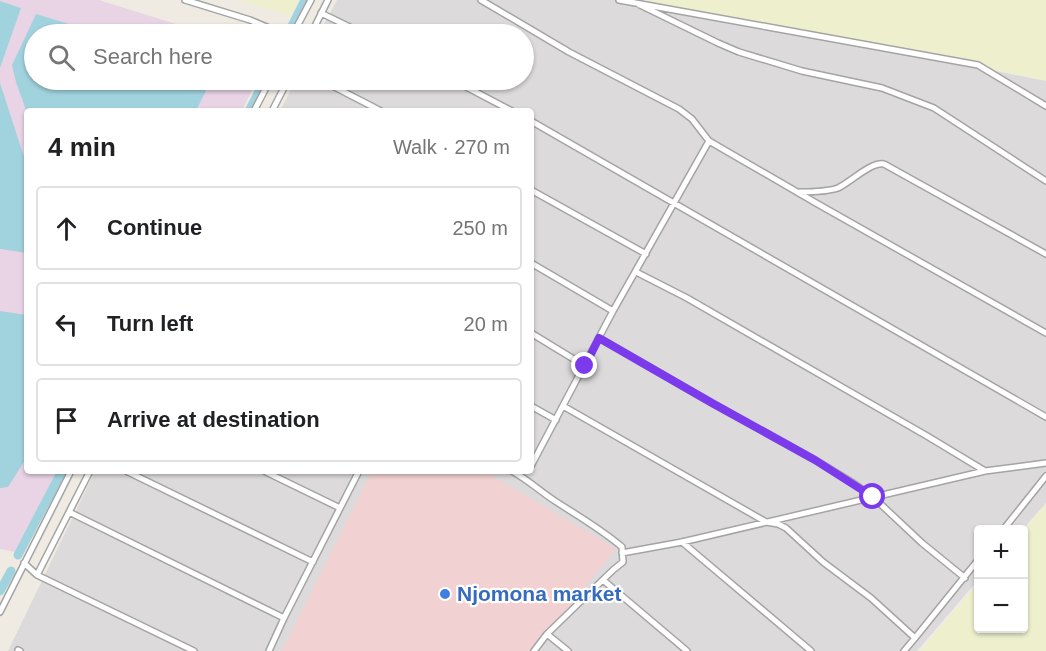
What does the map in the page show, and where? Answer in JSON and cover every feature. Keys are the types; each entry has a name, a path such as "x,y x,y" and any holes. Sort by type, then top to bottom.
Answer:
{"lane":[{"path":"185,0 259,24"},
{"path":"298,24 311,0"},
{"path":"316,24 328,0"},
{"path":"480,0 521,24"},
{"path":"619,0 978,65 1046,106"},
{"path":"636,3 739,52 802,70 882,88 934,108 1046,181"},
{"path":"321,13 344,24"},
{"path":"534,32 679,109 692,119 709,141 1046,333"},
{"path":"256,108 265,90"},
{"path":"274,108 283,90"},
{"path":"340,90 375,108"},
{"path":"472,90 506,108"},
{"path":"534,123 1046,417"},
{"path":"534,460 613,312 709,141"},
{"path":"799,192 840,187 872,166 879,163 884,164 1046,254"},
{"path":"534,192 646,255"},
{"path":"534,265 613,312"},
{"path":"636,272 687,298 985,471"},
{"path":"534,335 585,366"},
{"path":"599,338 815,460 873,497 922,543 965,578"},
{"path":"563,406 766,522 786,528 823,562 871,598 915,638"},
{"path":"534,408 556,420"},
{"path":"622,553 682,542 985,471 1046,463"},
{"path":"0,612 69,474"},
{"path":"37,575 88,474"},
{"path":"132,474 313,562"},
{"path":"270,474 340,508"},
{"path":"269,651 357,474"},
{"path":"518,474 605,532 622,546 623,562 547,634 534,651"},
{"path":"525,478 527,474"},
{"path":"1007,525 1046,476"},
{"path":"69,512 284,618"},
{"path":"682,542 811,651"},
{"path":"24,563 37,575 194,651"},
{"path":"904,651 974,566"},
{"path":"603,580 687,651"},
{"path":"547,634 568,651"}],"shaded area":[{"path":"0,0 99,0 176,24 24,24 24,90 252,90 243,108 24,108 24,474 60,474 20,553 0,549"},
{"path":"337,0 640,0 1046,81 1046,503 1027,525 974,525 974,585 917,651 8,651 94,474 534,474 534,108 282,108 291,90 534,90 534,24 324,24"},
{"name":"Njomona market","path":"370,474 489,474 616,549 533,651 282,651"}],"green space":[{"path":"240,0 299,0 290,16"},
{"path":"644,0 1046,0 1046,80"},
{"path":"1046,504 1046,651 921,651 974,588 974,633 1028,633 1028,525"}],"water":[{"path":"0,1 21,8 0,68"},
{"path":"36,14 69,24 31,24"},
{"path":"24,40 24,90 206,90 197,108 25,108 12,65"},
{"path":"0,83 24,157 24,253 0,249"},
{"path":"0,311 24,315 24,462 8,487 0,488"}],"waterway":[{"path":"293,24 305,0"},
{"path":"251,108 260,90"},
{"path":"18,555 60,474"},
{"path":"0,591 11,571"}],"place":[{"name":"Njomona market","path":"445,594"}],"route":[{"path":"585,366 599,338 815,460 873,497"}]}
